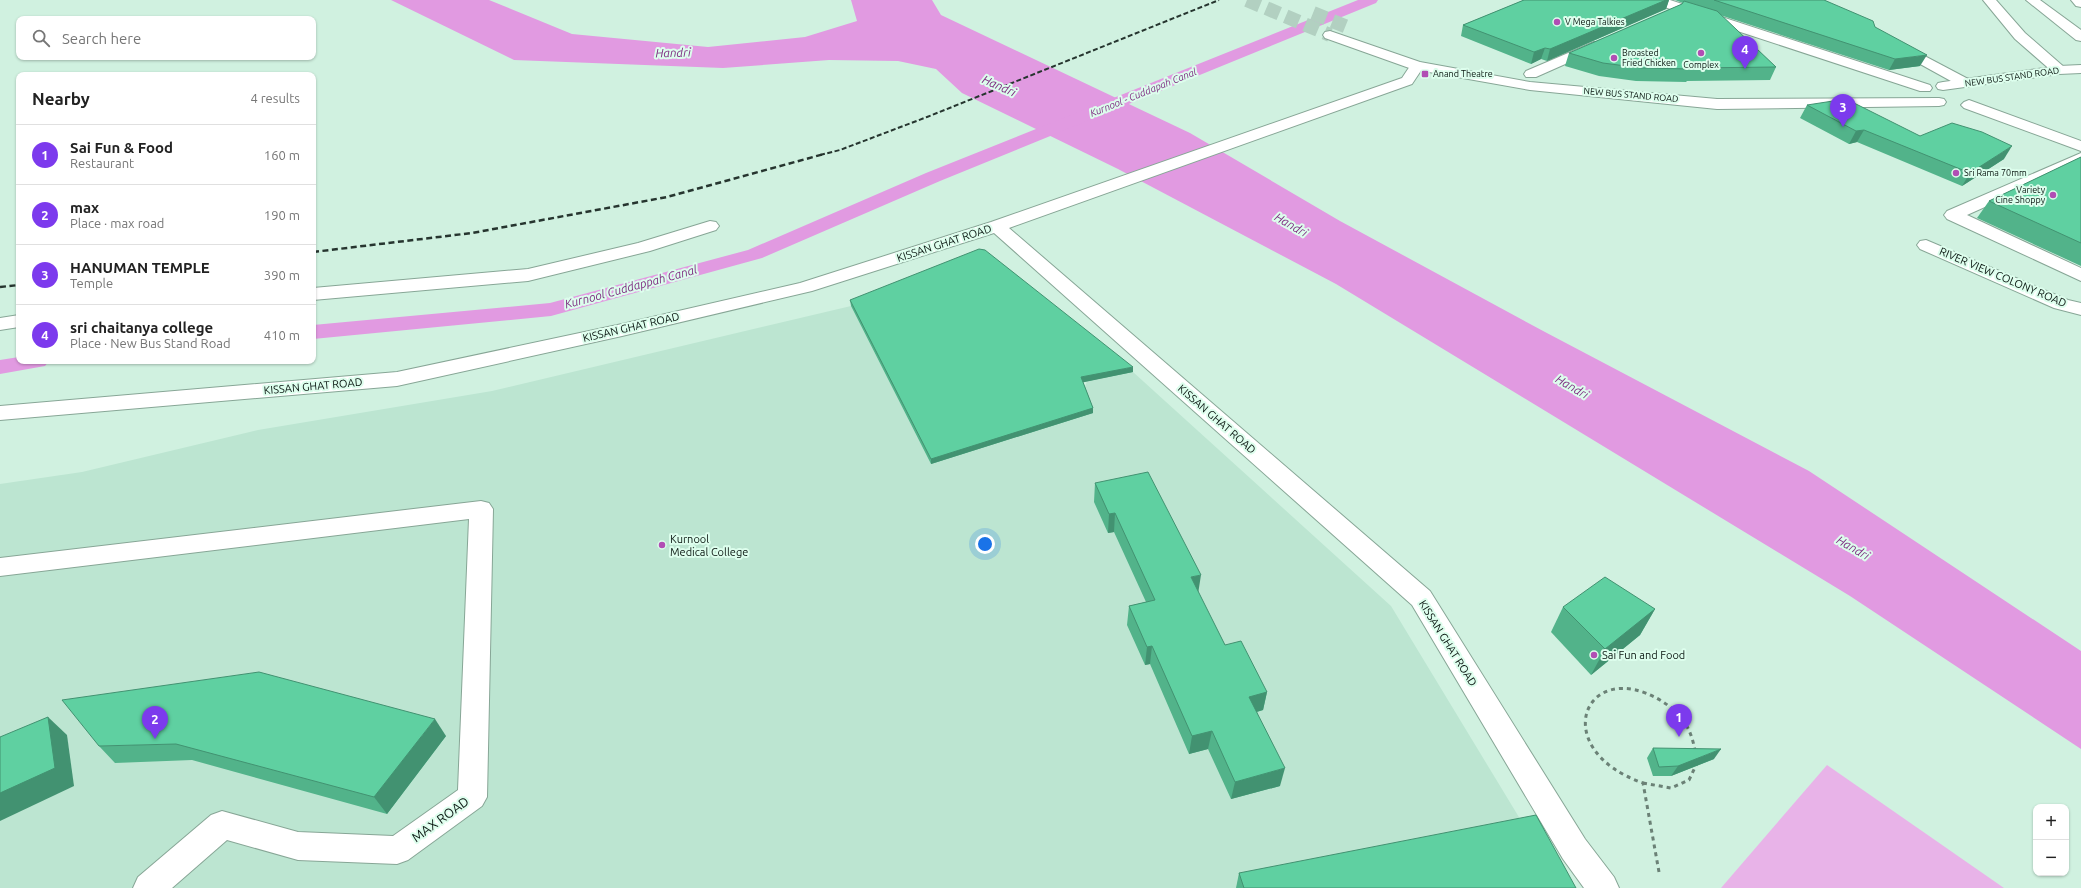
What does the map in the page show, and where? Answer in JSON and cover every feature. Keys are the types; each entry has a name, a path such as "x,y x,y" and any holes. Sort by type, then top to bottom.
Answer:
{"street":[{"path":"1645,0 1672,12 1665,15"},
{"path":"1657,0 1925,90 2081,134"},
{"path":"1989,0 2020,36 2059,70"},
{"path":"2032,0 2081,37"},
{"path":"2077,0 2081,3"},
{"path":"1350,28 1399,44"},
{"name":"NEW BUS STAND ROAD","path":"1330,35 1417,66 1530,86 1717,104 1960,99 2081,78"},
{"path":"1531,74 1609,40"},
{"path":"1889,42 1960,99 2081,146"},
{"name":"NEW BUS STAND ROAD","path":"1419,52 1433,56 1531,74 1695,90 1925,90 1943,86 1960,99"},
{"path":"997,226 1407,81 1417,66"},
{"name":"NEW BUS STAND ROAD","path":"1960,99 2059,70 2081,69"},
{"path":"2081,158 1953,215 2081,275"},
{"path":"316,294 528,274 644,247 710,226"},
{"name":"KISSAN GHAT ROAD","path":"0,413 397,379 622,330 805,287 997,226 1421,598 1574,849 1603,888"},
{"name":"RIVER VIEW COLONY ROAD","path":"1926,245 2061,304 2081,309"},
{"path":"0,324 16,321"},
{"name":"MAX ROAD","path":"0,567 481,509 472,797 397,850 298,846 222,825 149,888"}],"path":[{"path":"1627,688 1647,693 1680,713 1693,734 1697,763 1689,780 1671,788 1657,787 1643,783 1630,778 1610,766 1593,751 1584,729 1584,716 1594,701 1608,690 1627,688"},
{"path":"1643,783 1659,872"}],"shaded area":[{"name":"Kurnool Medical College","path":"851,306 931,464 1084,390 1087,381 1133,372 1391,606 1554,875 1564,888 0,888 0,484 82,472 258,430 492,391"},
{"path":"1827,765 2004,888 1721,888"}],"water":[{"name":"Handri","path":"391,0 489,0 572,34 708,47 805,37 857,21 851,0 932,0 941,15 1190,133 1340,221 1545,332 1809,471 2081,651 2081,749 1850,596 1336,284 1118,169 962,93 936,69 898,61 829,60 723,68 514,60"}],"building":[{"name":"V Mega Talkies","path":"1524,0 1666,0 1550,49 1545,48 1534,52 1463,25"},
{"path":"1714,0 1824,0 1873,21 1875,27 1927,55 1895,59"},
{"path":"1684,1 1717,11 1776,67 1690,68 1692,69 1641,68 1603,63 1569,53 1682,4"},
{"path":"1846,99 1920,136 1952,123 1982,132 2012,146 1970,173 1864,130 1856,131 1807,105"},
{"path":"2081,157 2081,243 1989,201"},
{"path":"979,249 985,250 1133,367 1081,377 1093,408 931,459 850,300"},
{"path":"1148,472 1201,575 1191,577 1225,645 1241,641 1267,692 1249,697 1285,768 1235,782 1212,731 1192,736 1152,646 1147,647 1129,606 1155,600 1115,513 1109,514 1095,483"},
{"path":"1605,577 1655,609 1605,649 1563,607"},
{"path":"259,672 435,719 374,797 176,744 99,746 62,700"},
{"path":"48,717 55,768 0,793 0,737"},
{"path":"1653,748 1721,749 1678,766 1659,767"},
{"path":"1536,815 1576,888 1244,888 1239,873"}],"waterway":[{"name":"Kurnool Cuddappah Canal","path":"316,332 551,309 755,254 933,177 1371,0"},
{"name":"Kurnool Cuddappah Canal","path":"0,367 18,364"}],"tunnel":[{"path":"1247,0 1330,35"},
{"path":"1313,13 1350,28"}],"railway":[{"path":"824,154 840,150 927,117 1219,0"},
{"path":"316,252 472,233 667,197 824,154"},
{"path":"820,155 824,154"},
{"path":"0,287 16,285"}],"place":[{"name":"V Mega Talkies","path":"1557,22"},
{"name":"Complex","path":"1701,53"},
{"name":"Broasted Fried Chicken","path":"1614,58"},
{"name":"sri chaitanya college","path":"1745,69"},
{"name":"Anand Theatre","path":"1425,74"},
{"name":"HANUMAN TEMPLE","path":"1843,127"},
{"name":"Sri Rama 70mm","path":"1956,173"},
{"name":"Variety Cine Shoppy","path":"2053,195"},
{"name":"Kurnool Medical College","path":"662,545"},
{"name":"Sai Fun and Food","path":"1594,655"},
{"name":"Sai Fun & Food","path":"1679,737"},
{"name":"max","path":"155,739"}],"water label":[{"name":"Kurnool - Cuddapah Canal","path":"1143,92"}]}
